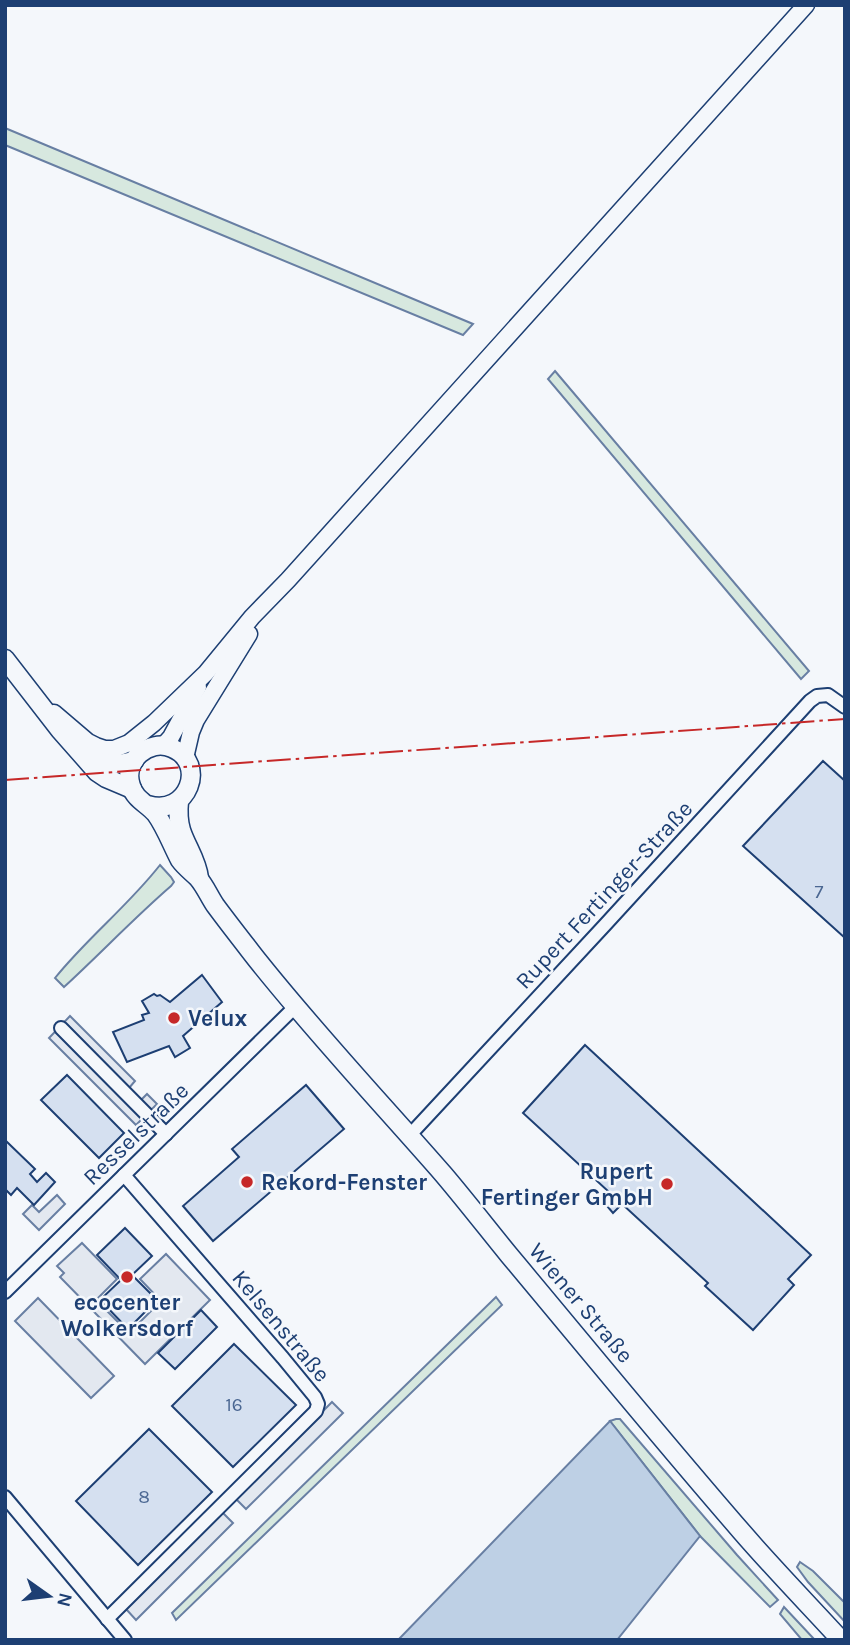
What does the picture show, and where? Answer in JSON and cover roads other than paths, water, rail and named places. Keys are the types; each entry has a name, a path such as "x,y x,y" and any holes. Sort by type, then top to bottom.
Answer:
{"main road":[{"path":"29,691 88,742 105,749 114,749 129,743 140,735 206,673 243,627 806,5"},
{"path":"185,758 191,732 206,701 288,579"},
{"path":"5,659 97,772 132,789"},
{"path":"163,746 171,737 206,673"},
{"path":"163,746 179,752 185,758 190,771 190,784 179,801 162,808 141,802 132,789 129,774 134,761 143,751 163,746"},
{"path":"83,757 113,765 134,761"},
{"path":"179,801 180,828 199,879"},
{"path":"148,805 162,823 182,863 199,879"},
{"name":"Wiener Straße","path":"199,879 215,905 296,1006 445,1176 742,1532 841,1640"}],"street":[{"name":"Rupert Fertinger-Straße","path":"409,1136 810,701 824,694 845,707"},
{"name":"Resselstraße","path":"5,1292 296,1006"},
{"path":"61,1028 166,1134"},
{"name":"Kelsenstraße","path":"107,1619 316,1411 317,1404 315,1396 283,1358 124,1175"},
{"path":"5,1497 125,1640"}],"water":[{"path":"610,1421 700,1536 617,1640 398,1640"}],"place":[{"name":"Velux","path":"174,1018"},
{"name":"Rekord-Fenster","path":"247,1182"},
{"name":"Rupert Fertinger GmbH","path":"667,1184"},
{"name":"ecocenter Wolkersdorf","path":"127,1277"}]}
